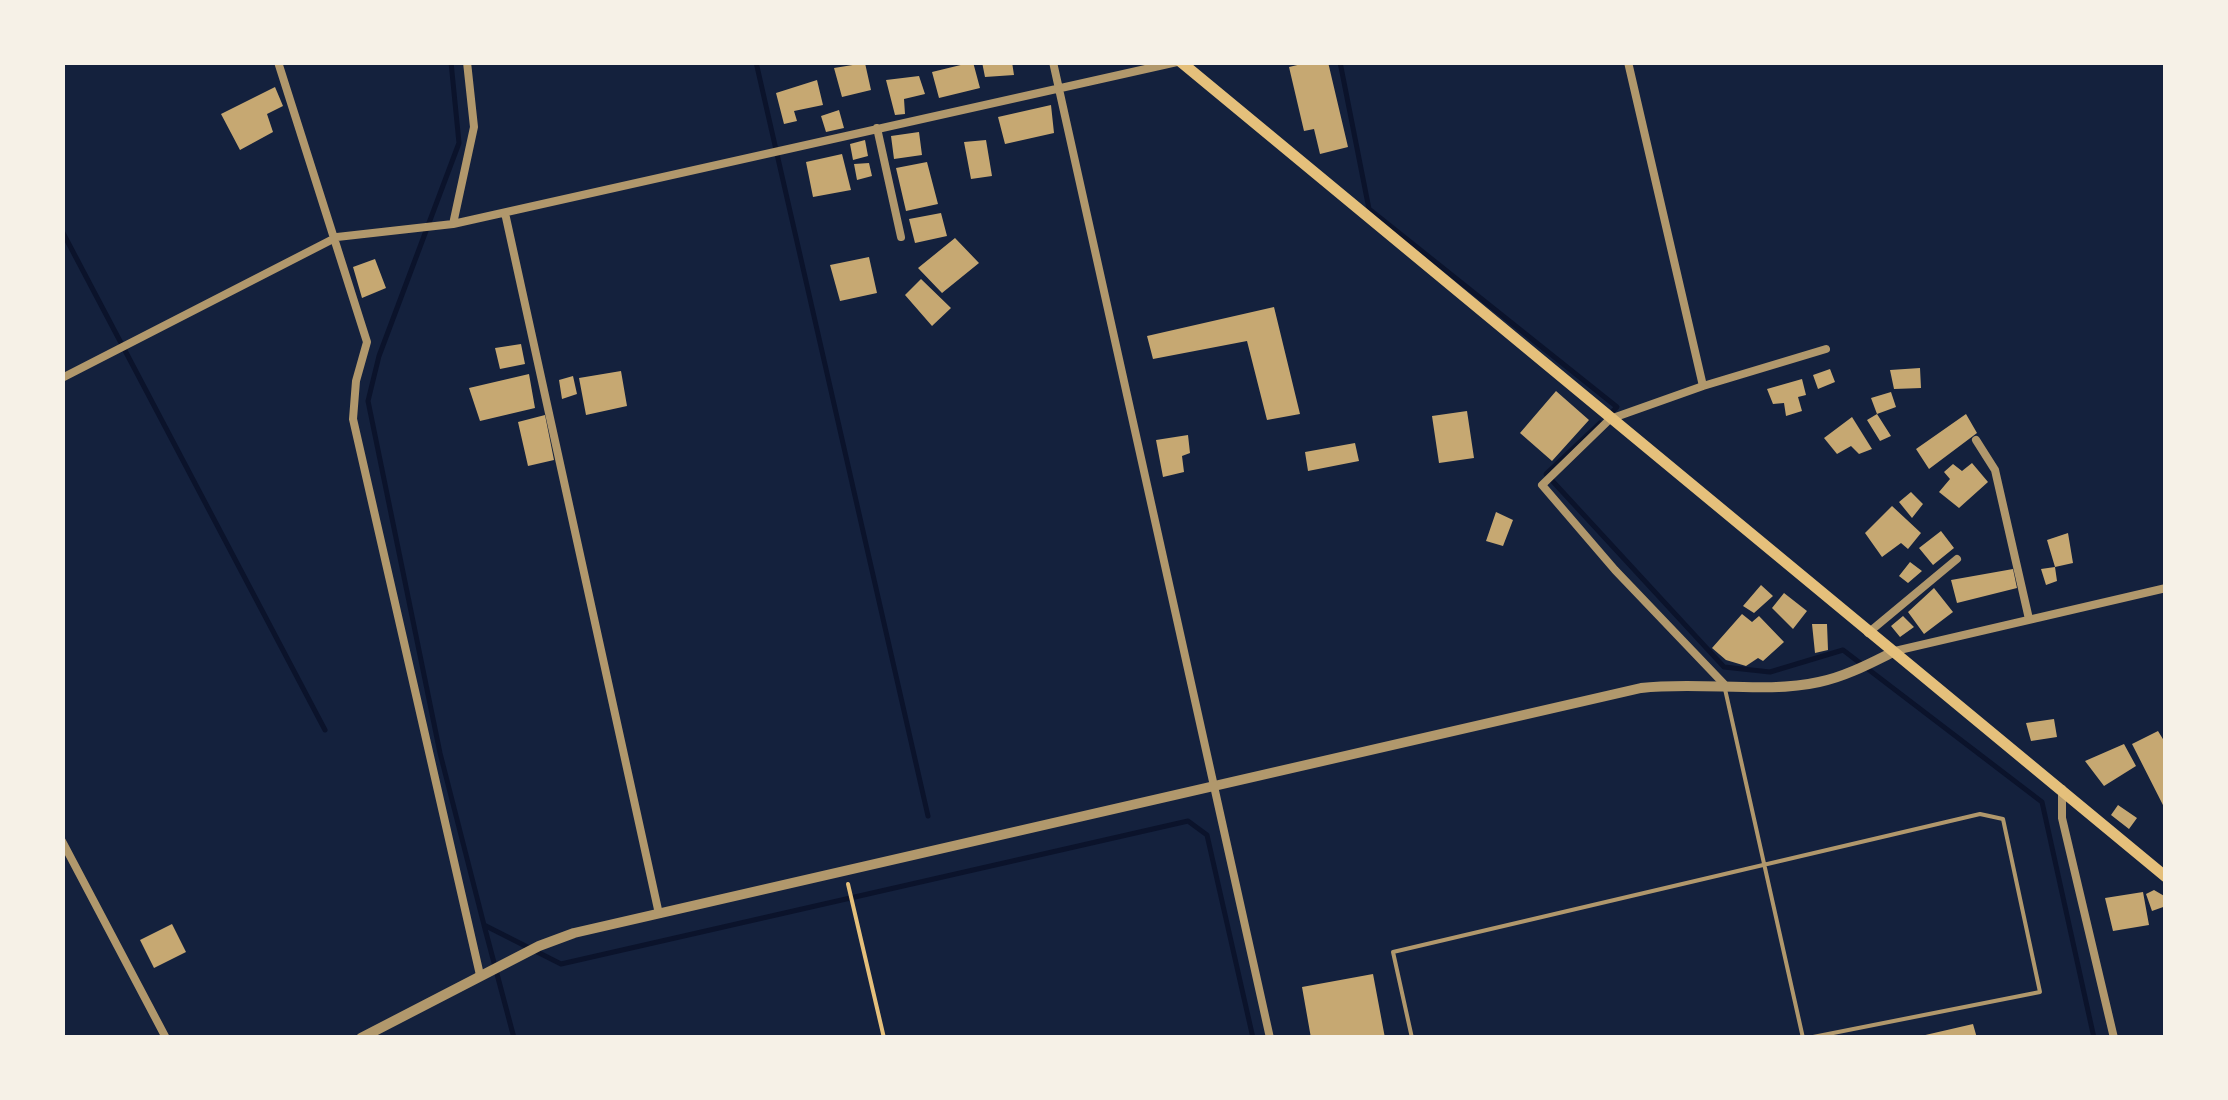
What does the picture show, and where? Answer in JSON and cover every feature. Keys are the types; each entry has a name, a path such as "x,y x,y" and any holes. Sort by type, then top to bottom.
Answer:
{"main road":[{"path":"1180,62 2166,877"}],"street":[{"path":"278,62 337,237 367,342 356,381 353,418 480,975"},
{"path":"453,224 474,126 467,62"},
{"path":"1053,62 1218,788 1270,1038"},
{"path":"62,378 337,237 453,224 1180,62"},
{"path":"1628,62 1703,386"},
{"path":"878,128 901,237"},
{"path":"505,213 659,914"},
{"path":"1724,684 1615,570 1542,485 1610,419 1826,349"},
{"path":"1976,440 1995,470 2029,619"},
{"path":"1868,633 1957,560"},
{"path":"361,1038 480,975 574,932 1218,788 1641,688 1724,684 1771,687 1820,682 1891,652 2166,588"},
{"path":"2062,789 2062,818 2114,1038"},
{"path":"62,841 166,1038"}],"lane":[{"path":"1412,1038 1392,952 1764,864 1980,814 2003,819 2040,992 1806,1038 1764,864 1724,684"}],"path":[{"path":"845,869 884,1038"}],"building":[{"path":"973,62 980,88 939,98 932,72"},
{"path":"982,62 1012,62 1014,75 985,77"},
{"path":"1328,62 1348,147 1320,154 1314,129 1304,131 1289,67"},
{"path":"865,63 871,90 842,97 834,68"},
{"path":"919,76 925,94 904,99 905,114 895,115 886,80"},
{"path":"817,80 823,105 794,111 797,121 784,124 776,93"},
{"path":"275,87 283,106 267,114 273,132 240,150 221,114"},
{"path":"1051,105 1054,133 1005,144 998,117"},
{"path":"839,110 844,128 826,132 821,116"},
{"path":"919,132 922,155 894,159 891,136"},
{"path":"865,140 868,156 853,160 850,144"},
{"path":"986,140 992,176 971,179 964,142"},
{"path":"842,154 851,190 813,197 806,162"},
{"path":"927,162 938,204 906,211 896,168"},
{"path":"869,163 872,176 857,180 854,164"},
{"path":"941,213 947,236 915,243 909,219"},
{"path":"955,238 979,263 942,293 918,268"},
{"path":"869,257 877,293 840,301 830,265"},
{"path":"375,259 386,288 362,298 353,267"},
{"path":"921,279 951,308 932,326 905,295"},
{"path":"1274,307 1300,414 1267,420 1247,341 1153,359 1147,336"},
{"path":"521,344 525,364 500,369 495,348"},
{"path":"1920,368 1921,388 1894,389 1890,370"},
{"path":"1830,369 1835,382 1818,389 1813,375"},
{"path":"621,371 627,406 586,415 579,378"},
{"path":"529,374 535,408 480,421 469,388"},
{"path":"573,376 577,394 562,399 559,380"},
{"path":"1802,379 1806,395 1798,397 1802,411 1786,416 1784,403 1773,404 1767,389"},
{"path":"1556,391 1589,420 1552,461 1520,433"},
{"path":"1891,392 1896,407 1877,414 1871,398"},
{"path":"1467,411 1474,458 1439,463 1432,416"},
{"path":"1877,414 1891,436 1880,441 1867,420"},
{"path":"1966,414 1977,433 1929,469 1916,449"},
{"path":"545,415 554,460 528,466 518,422"},
{"path":"1852,417 1872,449 1859,454 1851,446 1837,454 1824,438"},
{"path":"1188,435 1190,453 1182,456 1184,472 1163,477 1156,440"},
{"path":"1355,443 1359,461 1308,471 1305,452"},
{"path":"1972,463 1988,482 1959,508 1939,492 1950,479 1944,472 1953,464 1962,471"},
{"path":"1911,492 1923,504 1912,518 1899,502"},
{"path":"1892,506 1921,533 1908,549 1901,543 1882,557 1865,533"},
{"path":"1496,512 1513,520 1503,546 1486,541"},
{"path":"1941,531 1954,548 1933,565 1919,548"},
{"path":"2068,533 2073,563 2055,567 2047,540"},
{"path":"1910,562 1922,571 1908,583 1899,576"},
{"path":"2055,567 2057,581 2046,585 2041,569"},
{"path":"2013,569 2017,588 1957,603 1951,580"},
{"path":"1761,585 1773,596 1754,613 1743,606"},
{"path":"1934,588 1953,612 1924,634 1908,612"},
{"path":"1784,593 1807,611 1793,629 1772,608"},
{"path":"1742,614 1752,622 1759,616 1784,642 1763,661 1758,658 1746,666 1726,660 1712,648"},
{"path":"1903,616 1914,627 1900,637 1891,626"},
{"path":"1812,624 1827,624 1828,650 1815,653"},
{"path":"2054,719 2057,737 2031,741 2026,723"},
{"path":"2158,731 2166,744 2166,811 2132,744"},
{"path":"2124,744 2136,766 2104,786 2085,761"},
{"path":"2118,805 2137,818 2129,829 2111,815"},
{"path":"2154,890 2166,897 2166,906 2152,911 2146,894"},
{"path":"2143,892 2149,925 2113,931 2105,898"},
{"path":"172,924 186,952 154,968 140,940"},
{"path":"1373,974 1385,1038 1311,1038 1302,987"},
{"path":"1973,1024 1977,1038 1921,1038 1921,1036"}],"waterway":[{"path":"451,62 459,143 379,356 368,401 440,753 484,925 561,964 1188,821 1207,835 1253,1038"},
{"path":"756,62 928,816"},
{"path":"1340,62 1369,209 1617,407 1608,416"},
{"path":"62,231 325,730"},
{"path":"1600,423 1546,474 1724,667 1770,672 1843,650 2042,802 2094,1038"},
{"path":"484,925 514,1038"}]}
